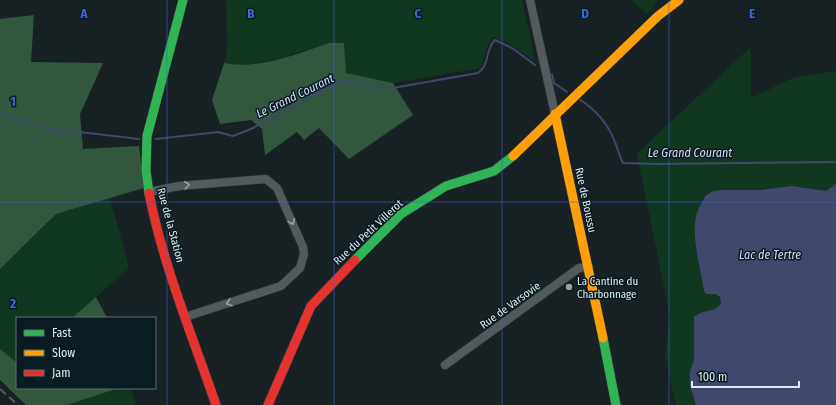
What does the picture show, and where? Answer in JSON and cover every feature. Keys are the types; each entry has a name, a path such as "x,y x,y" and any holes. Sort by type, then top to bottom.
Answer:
{"street":[{"name":"Rue de la Station","path":"183,0 147,136 146,146 149,192 162,245 185,317 216,405"},
{"name":"Rue de Boussu","path":"530,0 589,267 616,405"},
{"name":"Rue du Petit Villerot","path":"268,405 304,319 312,306 330,284 401,214 432,193 446,186 494,171 512,157 658,16 679,0"},
{"path":"149,192 179,186 266,179 277,188 303,246 304,254 300,268 281,286 185,317"},
{"name":"Rue de Varsovie","path":"445,365 579,268 589,267"}],"green space":[{"path":"226,0 522,0 535,61 508,43 493,37 488,44 481,68 393,83 345,73 344,43 314,47 271,61 256,64 240,65 224,63 227,50"},
{"path":"631,0 657,0 658,1 647,14"},
{"path":"34,15 31,62 103,63 80,114 83,149 139,146 144,188 56,214 0,269 0,19"},
{"path":"329,43 344,43 346,73 393,83 413,115 349,159 319,128 304,140 297,132 265,155 262,129 251,120 220,124 212,100 224,63 237,65 264,63 291,56"},
{"path":"751,47 751,98 795,77 836,71 836,184 826,191 792,186 761,190 713,191 705,196 703,203 698,210 706,294 715,294 720,297 721,303 716,308 694,317 694,360 690,371 690,386 696,405 676,405 665,356 670,317 637,153"},
{"path":"110,198 129,268 73,317 16,317 16,362 0,349 0,269 56,214"},
{"path":"96,297 106,317 73,317"},
{"path":"0,349 16,362 16,389 116,389 67,405 26,405 0,380"},
{"path":"116,389 131,389 136,405 67,405"}],"water":[{"name":"Lac de Tertre","path":"836,184 836,405 696,405 690,386 690,371 694,360 694,317 716,308 721,303 720,297 715,294 706,294 704,291 696,250 696,219 699,208 705,196 713,191 761,190 792,186 826,191"}],"waterway":[{"name":"Le Grand Courant","path":"156,139 218,132 233,136 251,129 337,83 353,82 387,89 478,73 482,70 490,48 495,40 512,48 535,65"},
{"path":"552,74 554,83 567,92"},
{"name":"Le Grand Courant","path":"579,99 596,112 605,123 612,135 623,163 836,162"},
{"name":"Le Grand Courant","path":"0,114 58,132 71,131 139,139"}],"railway":[{"path":"0,389 18,405"}],"traffic: fast":[{"path":"149,193 146,171 147,136 183,0"},
{"path":"355,260 401,214 446,186 494,171 513,156"},
{"path":"603,338 616,405"}],"traffic: slow":[{"path":"513,156 658,16 679,0"},
{"path":"555,114 603,338"}],"traffic: jam":[{"path":"149,193 170,273 216,405"},
{"path":"268,405 311,306 355,260"}],"place":[{"name":"La Cantine du Charbonnage","path":"569,287"}]}
